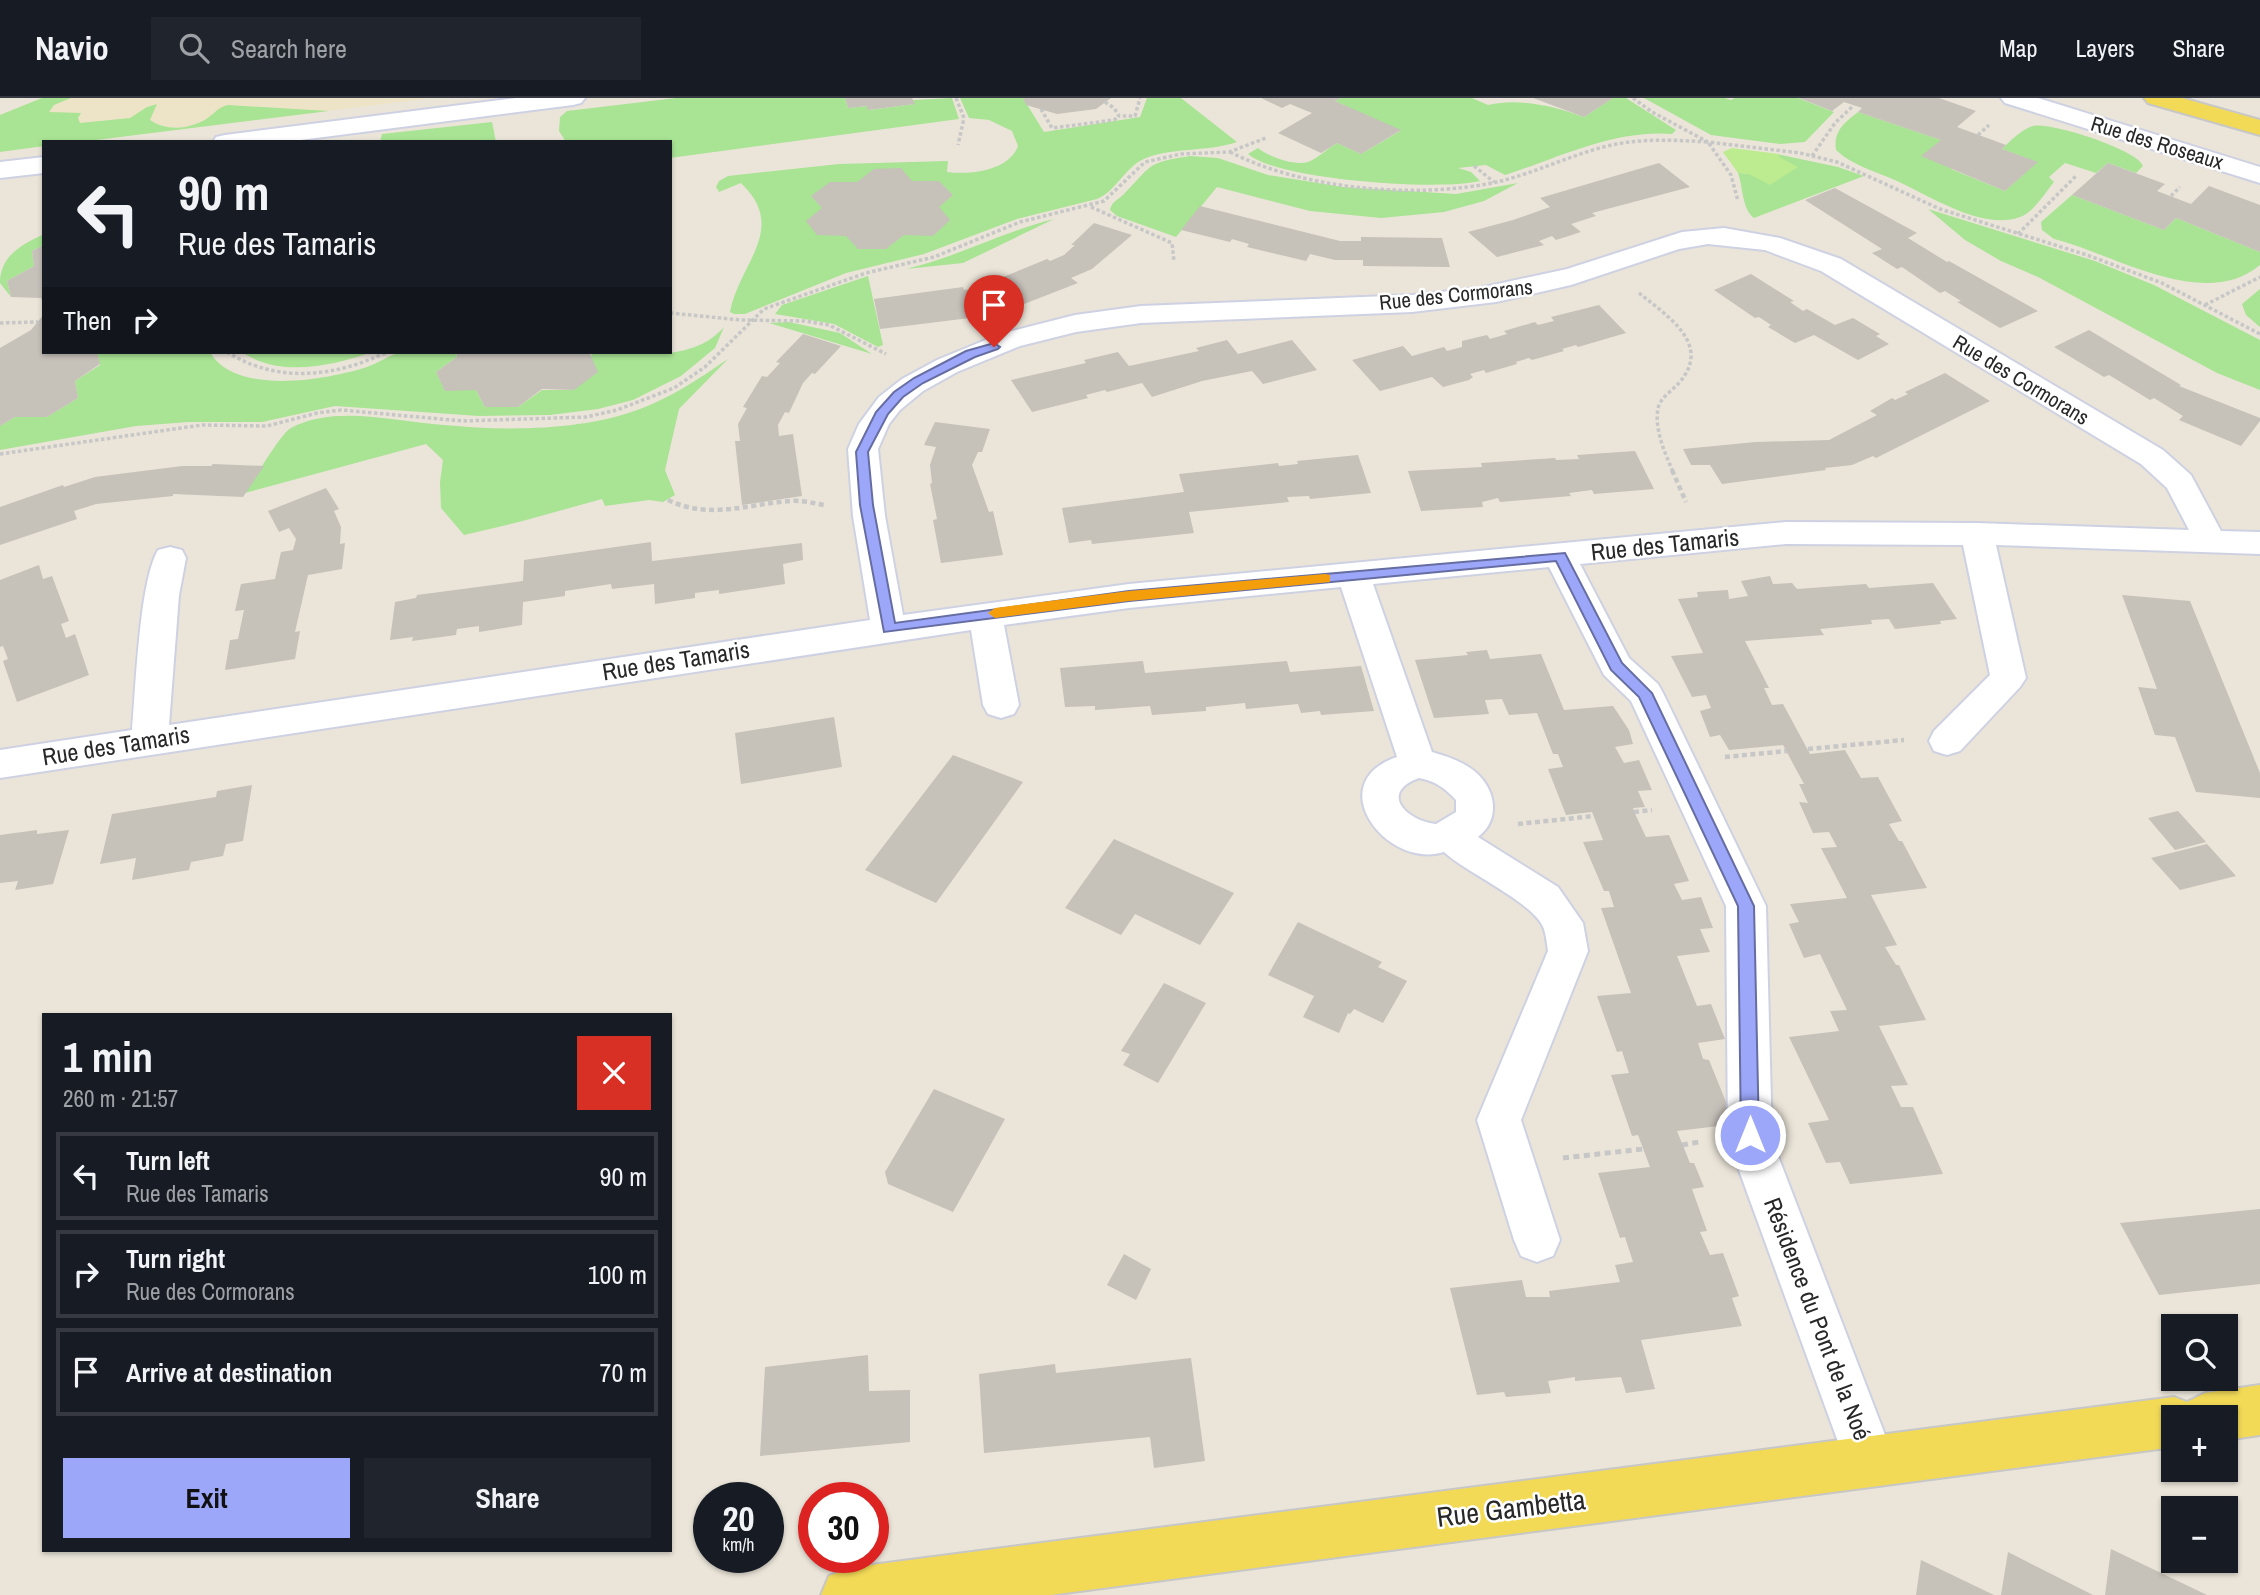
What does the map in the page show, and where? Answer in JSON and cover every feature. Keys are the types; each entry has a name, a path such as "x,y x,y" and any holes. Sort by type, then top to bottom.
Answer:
{"main road":[{"path":"2156,98 2260,128"},
{"path":"2238,1413 2260,1410"},
{"name":"Rue Gambetta","path":"848,1595 2161,1424"}],"street":[{"path":"241,140 573,98"},
{"name":"Rue des Roseaux","path":"2014,98 2260,175"},
{"path":"0,170 42,164"},
{"name":"Rue des Cormorans","path":"889,629 867,505 862,452 882,412 899,395 924,378 971,354 1040,332 1110,318 1207,308 1302,307 1474,297 1540,286 1611,265 1663,244 1711,236 1782,246 1831,265 2152,457 2180,482 2210,540"},
{"name":"Rue des Tamaris","path":"0,764 985,614 1129,596 1786,533 1977,534 2260,543"},
{"path":"1947,741 2008,678 1977,534"},
{"name":"Résidence du Pont de la Noé","path":"1560,556 1616,666 1645,693 1746,906 1749,1140 1870,1461"},
{"path":"149,741 162,595 170,558"},
{"path":"1354,576 1418,765"},
{"path":"985,614 1000,705"},
{"path":"1418,765 1433,765 1462,780 1471,792 1475,805 1461,829 1419,838 1398,829 1383,814 1378,792 1383,781 1391,773 1418,765"},
{"path":"1461,829 1472,853 1544,898 1563,923 1568,951 1499,1120 1537,1240"}],"path":[{"path":"956,98 964,118 958,145"},
{"path":"1041,109 1052,128 1135,116 1140,98"},
{"path":"1633,98 1651,112 1708,142 1725,164 1737,190 1741,239"},
{"path":"1105,102 1114,108 1119,117"},
{"path":"1812,156 1835,123 1854,105"},
{"path":"0,454 202,425 267,426 317,413 341,410 463,421 586,417 649,400 674,388 726,349 750,320 764,309 866,273 934,257 1030,219 1104,201 1145,162 1181,154 1229,152 1266,138"},
{"path":"1229,152 1255,167 1307,178 1416,188 1461,187 1494,182 1622,143 1661,140 1708,142 1812,156 1837,162 1940,209 2138,274 2260,334"},
{"path":"1474,166 1494,182"},
{"path":"2018,234 2077,175"},
{"path":"1091,206 1127,224 1160,235 1172,243 1174,262"},
{"path":"1611,265 1689,341 1694,352 1688,374 1659,404 1657,413 1661,435 1702,541"},
{"path":"2205,305 2260,278"},
{"path":"672,313 750,320 805,321 829,326 892,357 924,378"},
{"path":"0,323 38,322"},
{"path":"230,354 247,365 276,373 311,373 348,367 382,354"},
{"path":"668,500 689,509 715,513 794,501 832,506 867,505"},
{"path":"1808,749 1892,740 1947,741"},
{"path":"1678,762 1787,751"},
{"path":"1461,829 1594,816"},
{"path":"1513,1164 1643,1149"}],"shaded area":[{"path":"42,98 432,98 96,140 42,140 42,146 0,152 0,115"}],"green space":[{"path":"42,98 71,98 54,105 49,112 81,113 78,118 80,123 130,118 157,104 150,120 164,126 180,128 203,121 228,105 329,111 96,140 42,140 42,146 0,152 0,115"},
{"path":"676,98 845,98 848,108 867,106 869,110 914,104 913,100 952,98 959,119 672,158 672,140 565,140 559,131 560,117 567,111"},
{"path":"960,98 1023,98 1044,132 1140,117 1147,98 1181,98 1237,142 1146,158 1097,199 1017,219 924,254 846,273 745,314 730,312 735,294 757,246 761,216 755,200 741,183 719,192 716,187 719,181 728,176 839,164 948,161 947,172 967,173 988,170 1006,161 1018,146 1012,131 989,120 969,118"},
{"path":"1341,98 1472,98 1488,105 1512,102 1536,104 1584,117 1613,98 1626,98 1676,130 1672,134 1608,140 1505,175 1486,165 1458,168 1471,172 1480,181 1460,184 1397,184 1324,177 1291,171 1265,163 1248,154 1258,148 1282,160 1302,163 1315,158 1337,143 1361,154 1400,131 1335,101"},
{"path":"1644,98 1798,98 1834,112 1805,142 1780,144 1711,135"},
{"path":"1858,112 1941,140 1951,169 2005,191 2037,162 2002,149 2020,132 2033,126 2057,128 2093,138 2126,152 2143,166 2136,173 2108,163 2096,173 2065,163 2049,177 2054,182 2025,215 2005,220 1974,216 1862,167 1836,150 1838,132"},
{"path":"492,122 496,140 380,140 382,134"},
{"path":"1732,148 1779,154 1779,157 1798,167 1770,185 1749,174 1738,173 1723,152"},
{"path":"1777,154 1838,167 1864,176 1754,218 1745,203 1738,173 1749,174 1779,157"},
{"path":"1190,156 1218,158 1268,175 1343,187 1456,194 1518,183 1484,201 1444,212 1381,218 1310,211 1217,187 1176,237 1117,216 1110,210 1151,167 1157,163"},
{"path":"2072,195 2164,230 2176,218 2260,252 2260,265 2238,278 2213,283 2186,281 2158,275 2054,239 2042,230 2041,222"},
{"path":"1928,209 2095,261 2154,285 2260,340 2260,390 2217,373 2038,277 2001,261 1965,240"},
{"path":"1054,219 963,263 906,269 943,258"},
{"path":"42,235 42,246 32,251 34,266 7,281 11,297 0,283 1,274 13,252"},
{"path":"868,276 883,345 878,347 834,324 775,314 782,305"},
{"path":"2260,289 2260,327 2246,315 2242,304"},
{"path":"789,322 840,333 872,354 769,323"},
{"path":"724,327 715,348 681,376 633,400 598,409 550,415 479,416 335,406 262,422 189,422 136,426 0,450 0,426 15,417 47,417 78,398 75,381 100,365 97,354 212,354 222,366 239,375 282,381 306,380 350,372 395,354 456,354 457,357 436,372 445,390 476,390 485,407 518,407 542,390 574,390 592,354 672,354 711,339"},
{"path":"246,354 366,354 340,362 306,367 272,365"},
{"path":"728,359 679,409 665,470 675,495 663,502 649,500 605,506 602,499 464,535 441,508 443,460 426,444 245,493 286,432 308,421 327,417 366,416 493,428 544,428 593,422 640,409 663,399"}],"building":[{"path":"845,98 912,98 915,104 868,110 867,106 848,108"},
{"path":"1023,98 1111,98 1096,109 1057,114 1026,105"},
{"path":"1261,98 1341,98 1335,101 1401,130 1361,154 1337,143 1321,153 1278,133 1312,113 1290,104 1282,108"},
{"path":"1533,98 1613,98 1584,117"},
{"path":"1799,98 1939,98 1976,111 1957,127 2006,145 2002,149 2038,162 2005,191 1921,156 1941,140 1858,112 1862,108 1844,102 1832,111"},
{"path":"1659,163 1690,187 1592,213 1596,216 1571,224 1581,232 1556,240 1552,236 1539,241 1544,245 1497,257 1468,232 1550,207 1540,198"},
{"path":"2108,163 2165,184 2157,191 2191,204 2209,186 2260,205 2260,252 2176,218 2164,230 2072,195"},
{"path":"901,168 912,181 939,181 953,195 939,207 950,220 933,236 904,235 886,249 858,249 846,236 817,235 806,221 822,208 811,196 830,182 857,182 874,169"},
{"path":"1835,188 1917,233 1908,238 1947,262 2038,311 2000,328 1957,302 1961,301 1945,291 1940,293 1902,267 1897,269 1872,253 1882,249 1805,200"},
{"path":"1200,206 1340,241 1361,241 1361,237 1442,238 1450,267 1363,266 1363,260 1335,260 1310,254 1306,261 1247,247 1249,244 1232,239 1230,242 1181,230"},
{"path":"1094,223 1132,235 1092,269 1071,278 1078,283 1024,304 1021,302 998,311 970,314 970,318 880,329 874,299 963,287 964,290 984,288 998,282 996,280 1047,259 1050,261 1064,255"},
{"path":"42,246 42,300 41,298 11,297 7,281 34,266 32,251"},
{"path":"1751,274 1794,301 1790,302 1803,311 1807,309 1835,325 1853,318 1880,334 1876,336 1889,344 1858,360 1814,335 1795,343 1714,290"},
{"path":"1599,305 1626,333 1562,349 1564,351 1532,360 1529,358 1486,373 1484,370 1470,374 1473,377 1469,380 1443,387 1432,377 1380,391 1352,360 1403,346 1412,356 1444,347 1447,351 1462,347 1462,341 1487,335 1490,339 1507,334 1504,331 1535,322 1538,325 1554,321 1551,317"},
{"path":"42,316 42,354 98,354 100,364 75,381 78,398 47,417 15,417 0,426 0,348 31,330"},
{"path":"2089,330 2181,385 2179,386 2260,418 2260,421 2241,446 2179,420 2183,416 2154,398 2150,400 2109,375 2104,377 2054,347"},
{"path":"803,334 841,346 803,383 789,413 785,412 778,425 779,436 793,434 802,496 742,505 735,441 740,441 738,424 747,408 743,407 762,376 767,377 780,363 776,362"},
{"path":"1227,340 1238,354 1292,340 1317,370 1263,384 1252,371 1202,381 1152,397 1142,383 1086,395 1088,398 1032,412 1011,380 1086,363 1084,360 1118,352 1129,366 1199,351 1196,348"},
{"path":"456,354 590,354 598,372 574,390 542,389 518,407 485,407 476,390 445,391 436,372 457,357"},
{"path":"1945,373 1990,401 1876,458 1873,456 1852,465 1722,484 1710,465 1691,465 1683,449 1756,442 1829,440 1877,415 1870,411 1892,398 1895,400 1908,394 1905,392"},
{"path":"935,422 990,429 982,452 978,452 972,465 989,512 993,511 1003,555 941,563 933,520 937,519 930,484 930,465 936,447 924,445"},
{"path":"1635,451 1654,489 1594,494 1592,490 1569,493 1571,496 1500,502 1498,498 1482,502 1483,507 1421,511 1408,471 1482,467 1481,463 1579,459 1577,455"},
{"path":"1358,455 1371,493 1310,499 1309,496 1287,497 1289,502 1189,512 1194,533 1092,544 1091,540 1069,543 1062,508 1184,492 1179,474 1278,463 1279,466 1298,464 1297,461"},
{"path":"213,464 264,466 243,497 173,494 96,504 74,511 77,519 0,545 0,507 95,477"},
{"path":"326,488 339,509 334,511 341,527 340,544 345,543 342,569 308,575 295,632 300,631 295,659 225,670 230,640 238,639 244,610 235,611 241,584 275,579 281,552 293,550 296,539 289,528 279,532 268,511"},
{"path":"651,542 652,561 802,543 803,560 783,564 785,584 719,594 719,590 695,593 695,598 655,604 654,584 612,589 611,584 565,591 565,596 523,602 522,625 479,632 479,626 457,629 456,635 412,641 413,637 390,640 395,602 416,598 417,595 523,581 524,560"},
{"path":"39,565 43,579 52,576 69,621 61,624 66,638 75,634 89,675 17,702 3,661 8,659 3,646 0,647 0,580"},
{"path":"1770,576 1773,584 1792,583 1797,589 1866,584 1869,588 1933,583 1957,619 1940,621 1941,624 1895,629 1889,619 1871,620 1872,624 1820,629 1824,635 1745,641 1769,688 1764,688 1772,705 1783,704 1810,754 1845,750 1861,778 1878,777 1902,821 1889,824 1899,841 1902,841 1927,888 1871,895 1897,945 1885,947 1896,965 1899,965 1926,1020 1879,1026 1908,1085 1891,1086 1901,1107 1913,1107 1943,1174 1850,1184 1840,1162 1826,1163 1808,1123 1829,1120 1789,1037 1839,1031 1830,1011 1847,1010 1820,954 1804,958 1789,924 1799,922 1790,904 1847,898 1821,848 1837,847 1829,832 1813,833 1799,802 1808,803 1799,784 1804,784 1783,745 1729,750 1720,735 1710,737 1700,711 1711,708 1706,695 1692,697 1671,656 1703,653 1678,599 1698,597 1697,592 1728,590 1729,599 1748,596 1741,581"},
{"path":"2122,595 2190,601 2260,773 2260,798 2196,792 2175,737 2155,735 2138,687 2157,689"},
{"path":"1487,650 1490,659 1541,654 1564,710 1613,706 1629,730 1633,744 1615,747 1624,763 1639,760 1652,790 1638,791 1645,807 1633,808 1636,816 1646,837 1669,835 1689,881 1674,884 1682,900 1701,897 1713,928 1700,929 1710,952 1677,956 1697,1006 1711,1004 1725,1039 1698,1043 1703,1059 1709,1060 1735,1124 1677,1131 1690,1163 1694,1163 1704,1187 1692,1189 1707,1231 1700,1232 1710,1255 1723,1253 1739,1296 1732,1298 1742,1326 1641,1340 1655,1389 1626,1393 1621,1377 1575,1381 1575,1377 1548,1381 1551,1393 1506,1397 1504,1392 1477,1395 1450,1288 1522,1280 1526,1297 1550,1297 1549,1291 1620,1282 1615,1265 1633,1262 1625,1237 1620,1238 1598,1173 1650,1167 1638,1135 1632,1136 1611,1075 1629,1073 1622,1051 1617,1052 1597,996 1631,993 1601,908 1614,907 1609,891 1604,891 1583,842 1603,840 1592,812 1566,815 1548,769 1563,767 1558,754 1553,754 1537,713 1509,715 1502,699 1485,700 1489,714 1434,718 1415,660 1468,655 1466,652"},
{"path":"1143,661 1145,673 1287,661 1290,672 1361,666 1374,711 1321,715 1320,711 1301,713 1298,704 1246,709 1245,703 1206,707 1206,711 1152,715 1150,706 1095,710 1095,706 1065,707 1060,668"},
{"path":"834,717 842,767 741,784 735,733"},
{"path":"953,755 1023,782 936,903 865,870"},
{"path":"252,785 243,841 226,844 223,856 191,862 189,870 132,880 136,858 100,864 112,814 216,797 217,791"},
{"path":"2178,811 2206,842 2175,850 2148,818"},
{"path":"37,830 37,834 69,830 53,884 15,890 18,881 0,883 0,835"},
{"path":"1114,839 1234,893 1200,945 1135,914 1121,935 1065,908"},
{"path":"2207,844 2236,876 2180,890 2151,858"},
{"path":"1298,922 1382,962 1378,967 1407,981 1383,1023 1354,1009 1348,1013 1339,1033 1303,1017 1314,996 1268,975"},
{"path":"1164,983 1206,1003 1158,1083 1123,1065 1130,1054 1121,1051"},
{"path":"934,1089 1005,1119 953,1212 888,1184 885,1172"},
{"path":"2260,1209 2260,1284 2159,1295 2120,1223"},
{"path":"1124,1254 1151,1269 1136,1300 1107,1285"},
{"path":"868,1355 869,1391 910,1390 910,1442 760,1456 765,1367"},
{"path":"1191,1358 1205,1461 1154,1468 1150,1437 984,1453 979,1374 1055,1364 1056,1373"},
{"path":"2111,1549 2207,1595 2105,1595"},
{"path":"2008,1552 2093,1595 2001,1595"},
{"path":"1921,1560 1994,1595 1916,1595"}],"slow traffic":[{"path":"995,613 1129,596 1325,578"}],"route":[{"path":"994,347 971,354 919,380 899,395 882,412 862,452 867,505 889,629 1129,596 1560,556 1616,666 1645,693 1746,906 1750,1135"}]}
